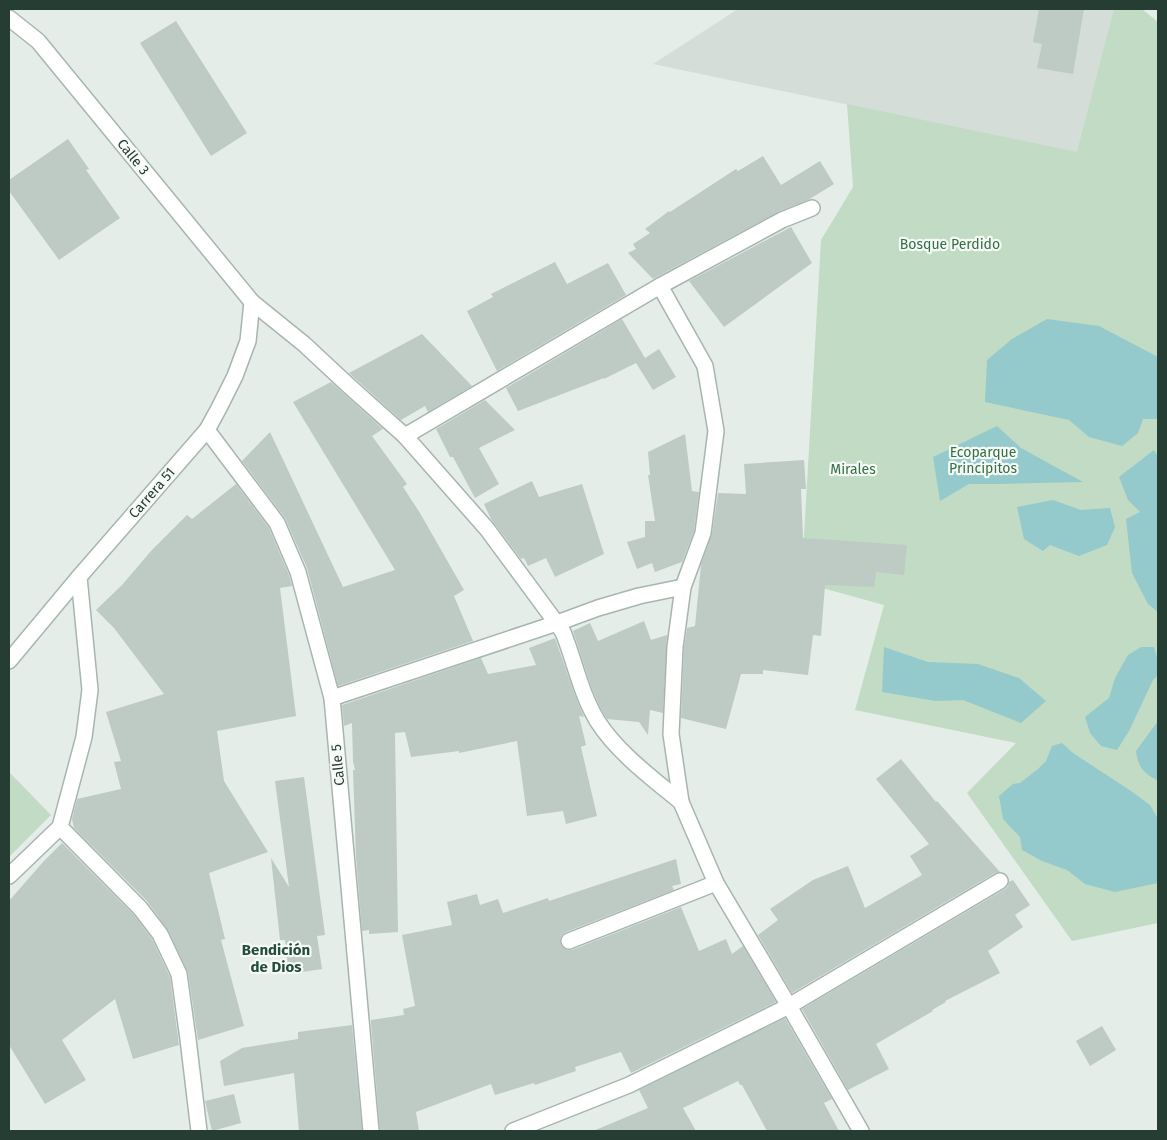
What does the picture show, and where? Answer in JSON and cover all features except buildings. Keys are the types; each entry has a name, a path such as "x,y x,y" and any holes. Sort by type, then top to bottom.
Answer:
{"street":[{"name":"Calle 3","path":"9,18 38,41 252,302 304,344 405,436 487,529 563,632 582,689 597,721 614,743 680,802"},
{"path":"405,436 660,286 782,220 812,208"},
{"path":"660,286 705,366 716,431 703,533 683,587 675,647 671,734 680,802 716,883 790,1006 860,1131"},
{"name":"Carrera 51","path":"9,661 79,577 207,430 234,376 248,341 252,302"},
{"name":"Calle 5","path":"207,430 277,524 298,572 332,698 371,1131"},
{"path":"9,876 60,827 84,737 90,690 79,577"},
{"path":"332,698 598,608 639,596 683,587"},
{"path":"60,827 140,908 160,934 179,974 198,1131"},
{"path":"514,1131 628,1085 790,1006 1000,881"},
{"path":"569,940 716,883"}],"shaded area":[{"path":"738,9 1116,9 1094,156 653,64"}],"green space":[{"name":"Ecoparque Principitos","path":"1114,9 1142,9 1158,22 1158,923 1072,941 967,793 1016,743 855,710 884,605 797,581 804,536 821,240 853,187 847,104 1077,152"},
{"path":"9,772 51,815 9,857"}],"water":[{"path":"1047,319 1099,326 1158,357 1158,419 1143,419 1138,433 1122,446 1089,437 1069,420 985,402 987,360 1012,339"},
{"path":"997,426 1021,448 1083,482 969,484 940,501 933,457"},
{"path":"1154,450 1158,457 1158,612 1148,604 1132,573 1126,519 1140,512 1128,500 1119,477"},
{"path":"1053,500 1081,510 1110,508 1115,527 1107,545 1079,556 1050,545 1043,551 1024,539 1017,507"},
{"path":"884,647 928,662 978,664 1019,678 1046,701 1021,723 963,700 936,701 882,692"},
{"path":"1141,647 1154,647 1158,661 1158,675 1153,680 1129,731 1117,750 1101,746 1090,733 1085,717 1109,698 1115,678 1128,655"},
{"path":"1158,721 1158,781 1143,769 1138,762 1136,751"},
{"path":"1062,743 1073,753 1150,805 1158,819 1158,883 1115,892 1085,884 1067,870 1042,861 1022,850 1020,837 1003,819 999,796 1013,784 1020,783 1038,769 1046,761 1052,746"}],"district":[{"name":"Bendición de Dios","path":"276,958"}],"park label":[{"name":"Bosque Perdido","path":"950,244"},
{"name":"Mirales","path":"853,469"}]}
